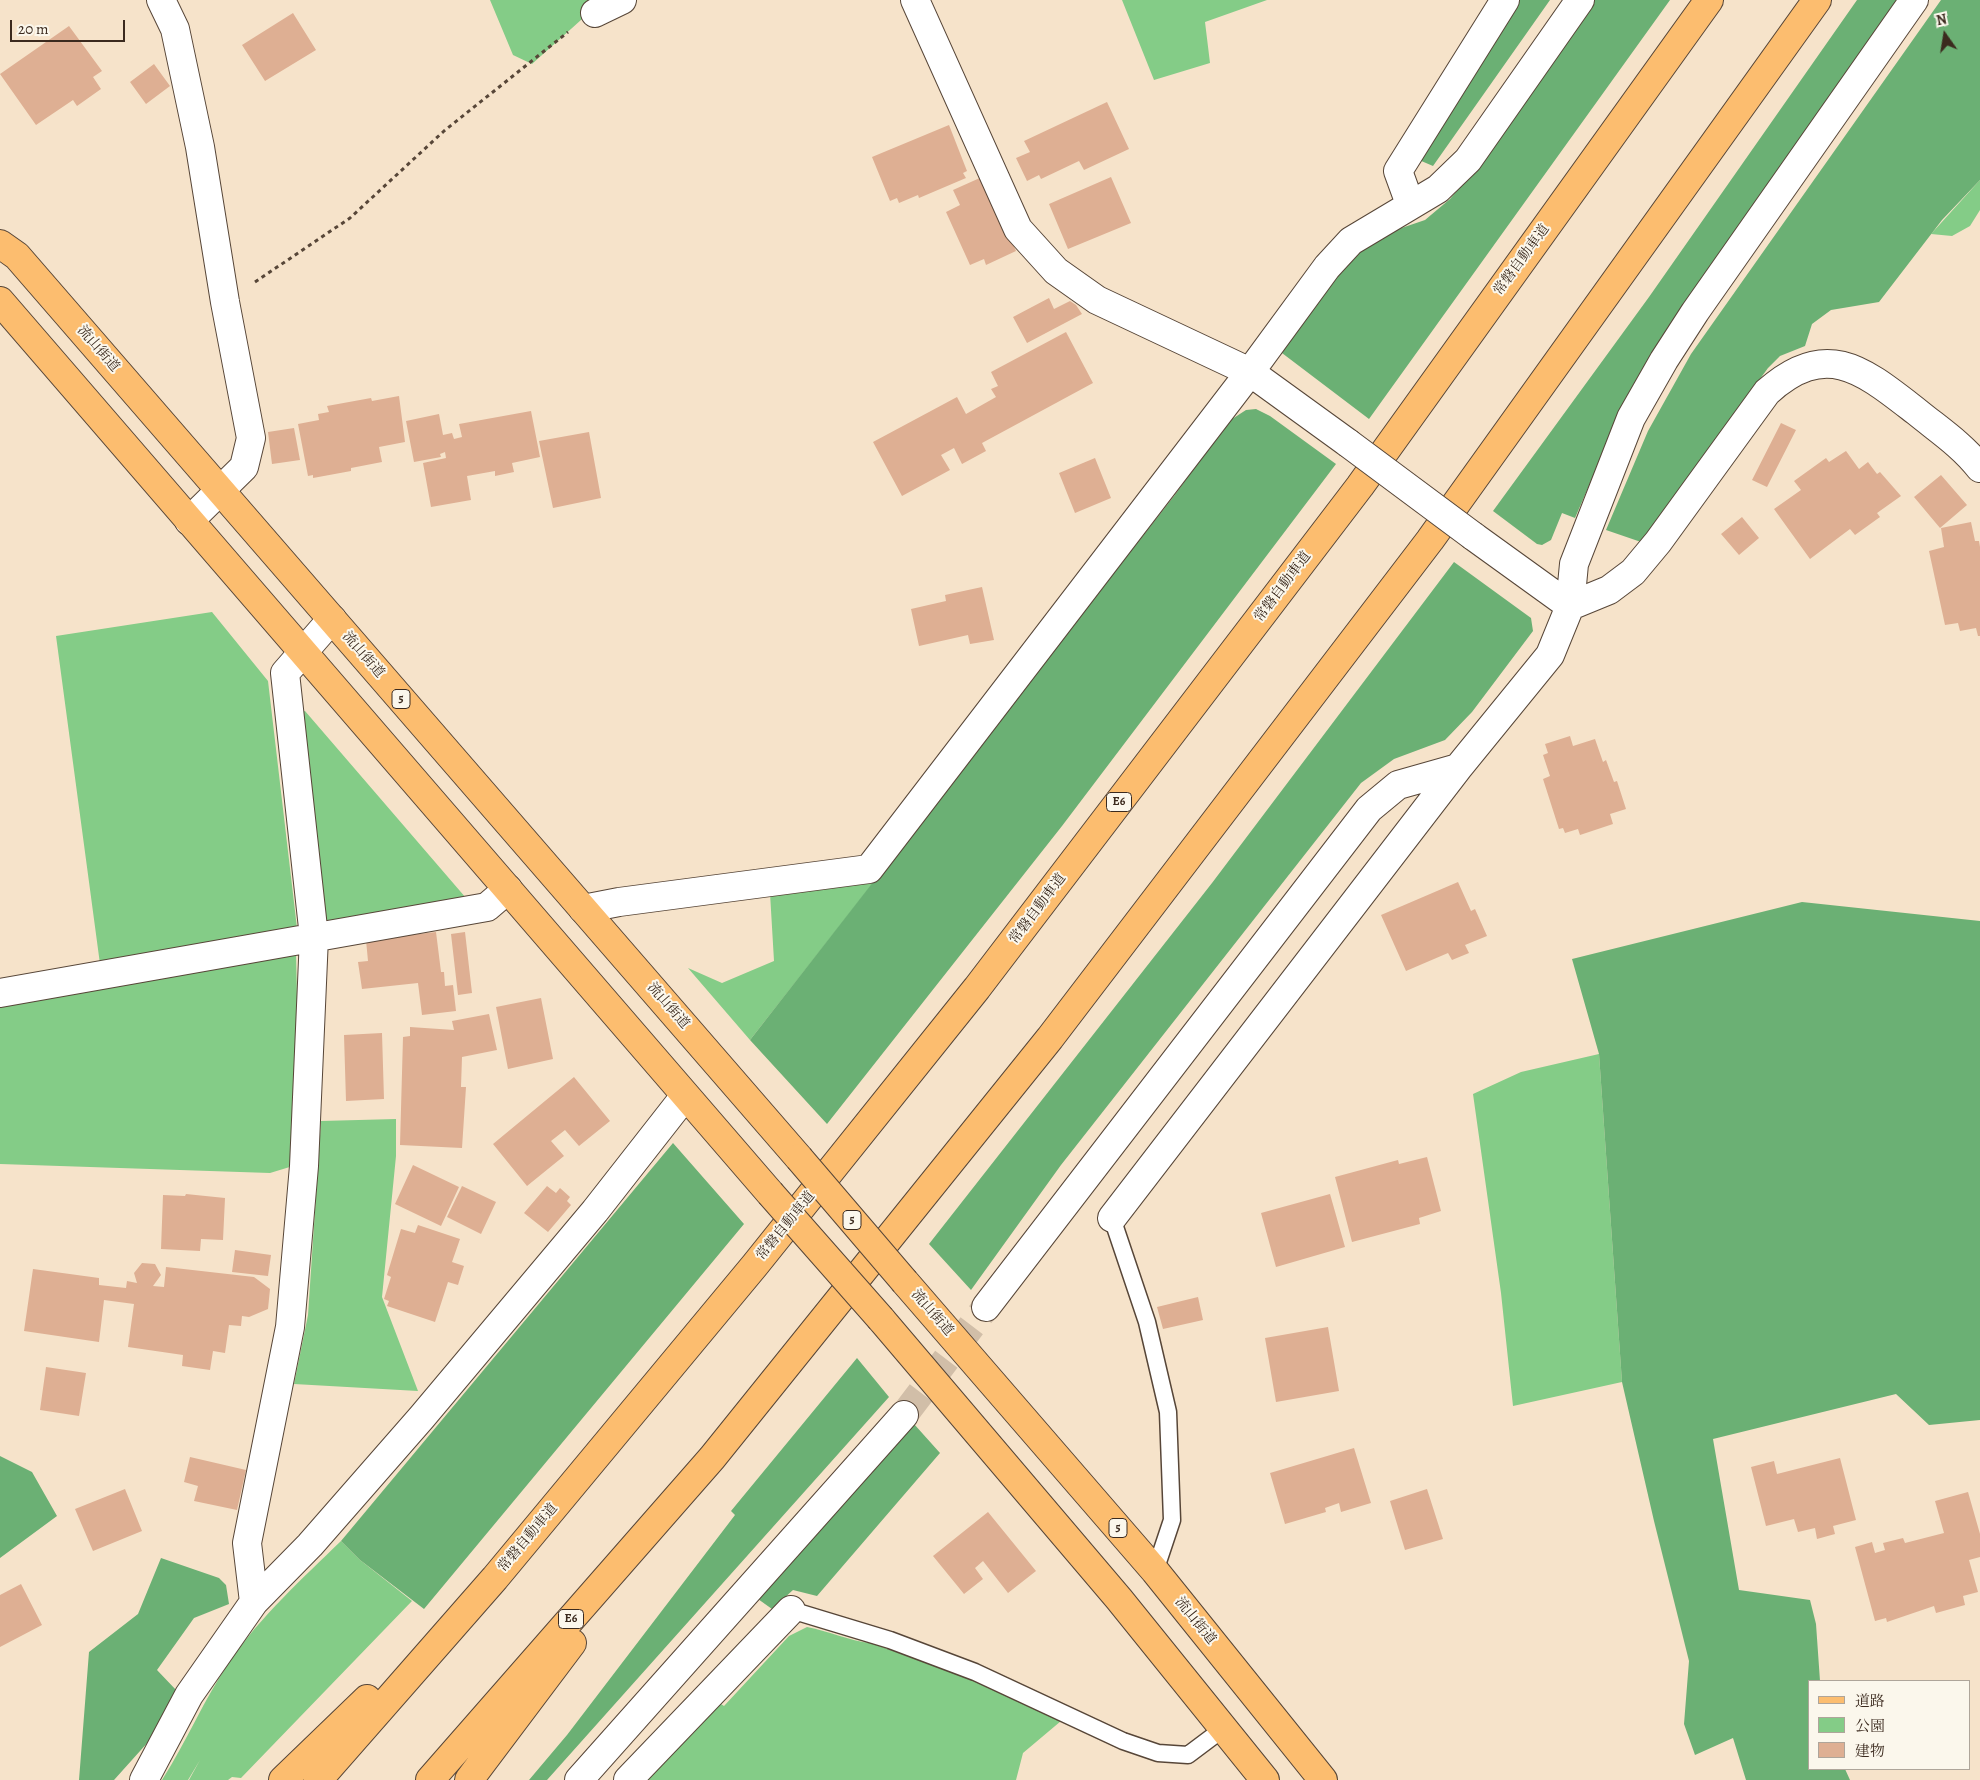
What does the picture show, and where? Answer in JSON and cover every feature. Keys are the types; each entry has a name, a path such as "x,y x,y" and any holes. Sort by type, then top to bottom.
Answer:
{"main road":[{"name":"常磐自動車道","path":"318,1780 495,1578 755,1265 983,980 1360,486 1709,0"},
{"name":"E6","path":"430,1780 712,1458 1050,1038 1430,540 1817,0"},
{"name":"流山街道","path":"0,244 17,256 222,490 1155,1571 1323,1780"},
{"path":"0,301 685,1096 881,1319 1113,1591 1265,1780"},
{"path":"468,1780 712,1458"},
{"path":"283,1780 495,1578"}],"street":[{"path":"161,0 175,30 198,138 225,302 252,438 244,467 189,521"},
{"path":"595,13 622,0"},
{"path":"915,0 1018,229 1056,271 1097,300 1250,372 1570,606"},
{"path":"1410,204 1398,171 1504,0"},
{"path":"583,909 619,902 869,869 1250,372 1327,267 1351,241 1438,189 1468,160 1580,0"},
{"path":"1112,1218 1458,768 1550,655 1570,606 1574,564 1610,470 1636,410 1695,312 1914,0"},
{"path":"1570,606 1609,590 1633,572 1658,542 1767,392 1785,376 1805,366 1824,364 1846,367 1871,377 1965,450 1980,468"},
{"path":"254,1602 247,1543 290,1327 304,1166 314,937 286,673 332,619"},
{"path":"986,1307 1369,809 1398,785 1458,768"},
{"path":"0,993 487,907 508,889"},
{"path":"144,1780 189,1696 254,1602 310,1545 422,1417 595,1211 685,1096"},
{"path":"579,1780 904,1415"},
{"path":"628,1780 791,1610"}],"lane":[{"path":"1112,1218 1146,1322 1168,1412 1172,1520 1155,1571"},
{"path":"791,1610 890,1640 967,1669 1059,1709 1123,1741 1158,1753 1188,1755 1224,1728"}],"path":[{"path":"225,302 350,218 444,131 564,35 595,13"}],"green space":[{"path":"490,0 612,0 591,11 532,64 513,55"},
{"path":"1122,0 1267,0 1205,22 1210,63 1154,80"},
{"path":"1520,0 1550,0 1433,166 1419,160"},
{"path":"1590,0 1670,0 1369,419 1278,350 1351,254 1378,236 1425,220 1450,199 1473,172"},
{"path":"1857,0 1900,0 1606,446 1575,518 1562,513 1551,540 1542,545 1537,544 1493,511 1649,297"},
{"path":"1941,0 1980,0 1980,180 1942,220 1879,302 1831,310 1812,324 1805,346 1780,356 1768,368 1641,542 1606,530 1648,431 1691,354"},
{"path":"1980,180 1980,210 1970,226 1952,236 1931,234"},
{"path":"1256,409 1270,416 1336,464 1062,826 827,1124 750,1040 1174,496 1229,421 1246,410"},
{"path":"1454,562 1531,618 1533,631 1472,712 1445,740 1394,759 1361,783 1061,1165 971,1290 929,1244 1212,883"},
{"path":"212,612 268,681 297,928 100,964 56,636"},
{"path":"305,711 466,898 323,923 299,712"},
{"path":"874,882 750,1040 688,968 722,983 774,961 770,893"},
{"path":"1802,902 1980,921 1980,1420 1929,1425 1896,1394 1713,1439 1739,1590 1810,1600 1816,1624 1820,1680 1808,1680 1808,1770 1845,1770 1850,1780 1746,1780 1733,1738 1695,1755 1684,1724 1689,1661 1622,1382 1599,1054 1572,959"},
{"path":"296,953 297,997 293,1166 270,1173 0,1164 0,1007"},
{"path":"1599,1054 1622,1382 1513,1406 1501,1293 1473,1094 1521,1072"},
{"path":"396,1119 396,1156 382,1297 418,1391 294,1384 308,1315 321,1121"},
{"path":"673,1143 744,1224 424,1609 360,1560 341,1541"},
{"path":"857,1358 889,1397 547,1780 529,1780 567,1735 735,1515 731,1511"},
{"path":"914,1424 940,1453 817,1596 793,1590 772,1609 758,1599"},
{"path":"0,1456 32,1472 57,1516 0,1558"},
{"path":"341,1541 360,1560 412,1601 241,1778 189,1780 200,1760 188,1780 162,1780 212,1690 242,1644 282,1598"},
{"path":"161,1558 219,1578 226,1585 229,1604 194,1618 157,1670 177,1691 149,1741 114,1780 79,1780 89,1652 138,1614"},
{"path":"807,1627 871,1643 972,1679 1061,1721 1023,1753 1016,1780 644,1780 718,1702 724,1706 789,1636"}],"building":[{"path":"293,13 316,50 265,81 242,45"},
{"path":"69,26 102,71 93,77 101,89 77,106 73,100 36,125 0,74"},
{"path":"154,64 170,86 146,104 130,82"},
{"path":"1107,102 1129,149 1084,170 1079,161 1041,179 1039,175 1027,181 1016,158 1030,152 1024,141"},
{"path":"949,125 967,171 963,173 966,178 919,198 918,195 899,203 897,198 890,201 872,157"},
{"path":"982,177 1016,251 986,265 984,259 970,265 946,212 960,205 953,190"},
{"path":"1111,177 1131,223 1068,249 1049,204"},
{"path":"1049,298 1054,309 1070,301 1076,305 1082,314 1027,343 1013,317"},
{"path":"1066,332 1093,383 982,443 986,451 962,464 954,448 941,455 950,470 902,496 873,442 957,397 966,414 996,397 991,389 998,386 991,372"},
{"path":"399,396 405,442 379,447 382,462 351,468 351,471 313,478 313,475 308,476 298,424 319,420 318,414 329,412 327,406 371,398 372,401"},
{"path":"531,411 540,457 512,463 514,472 495,476 495,471 467,476 471,500 431,507 423,463 446,458 445,452 440,454 441,457 414,462 406,421 439,414 443,435 452,433 454,439 462,437 459,424"},
{"path":"1781,423 1796,430 1767,487 1752,480"},
{"path":"294,428 300,460 272,464 268,432"},
{"path":"589,432 601,498 553,508 539,441"},
{"path":"1846,451 1859,469 1868,462 1877,474 1880,472 1901,496 1877,513 1880,517 1855,535 1850,529 1810,559 1774,509 1801,490 1794,481 1826,458 1829,462"},
{"path":"1095,458 1111,498 1075,513 1059,473"},
{"path":"1941,475 1967,505 1940,528 1914,497"},
{"path":"1742,517 1759,538 1739,555 1721,534"},
{"path":"1971,522 1975,541 1979,541 1980,547 1980,636 1978,636 1976,628 1960,631 1958,623 1945,625 1929,551 1944,547 1941,528"},
{"path":"982,587 994,640 970,644 968,635 919,646 911,609 946,601 945,595"},
{"path":"1570,736 1573,746 1595,739 1603,762 1606,760 1614,782 1617,781 1626,809 1610,814 1613,824 1580,835 1578,829 1565,833 1563,828 1559,829 1543,779 1550,776 1543,755 1548,753 1545,744"},
{"path":"1458,882 1471,911 1475,909 1487,936 1465,945 1469,953 1452,960 1448,953 1406,971 1381,915"},
{"path":"436,932 441,972 444,972 445,986 453,985 456,1011 422,1015 418,983 362,989 358,962 368,961 366,940"},
{"path":"465,932 472,993 458,995 451,934"},
{"path":"541,998 553,1059 508,1069 496,1007"},
{"path":"489,1014 497,1050 462,1057 461,1087 466,1087 462,1148 400,1145 403,1037 410,1036 410,1027 454,1030 452,1021"},
{"path":"382,1033 384,1099 346,1101 344,1035"},
{"path":"574,1077 610,1121 579,1146 565,1130 551,1141 564,1156 527,1186 493,1144"},
{"path":"1427,1157 1441,1211 1419,1218 1420,1224 1352,1242 1335,1177 1398,1160 1399,1164"},
{"path":"413,1165 459,1187 441,1226 395,1204"},
{"path":"462,1186 496,1202 481,1234 447,1217"},
{"path":"547,1186 556,1193 560,1188 570,1197 567,1201 571,1205 548,1232 524,1213"},
{"path":"186,1194 225,1198 223,1240 201,1239 200,1251 161,1249 163,1195 185,1196"},
{"path":"1330,1194 1345,1247 1276,1267 1261,1213"},
{"path":"418,1225 460,1239 452,1262 464,1266 458,1285 448,1282 435,1322 387,1306 389,1301 384,1299 391,1277 387,1275 401,1229 415,1233"},
{"path":"235,1250 271,1255 268,1276 232,1272"},
{"path":"142,1263 155,1264 161,1275 153,1286 164,1287 166,1267 254,1277 270,1289 268,1309 249,1317 242,1316 241,1326 229,1325 225,1353 213,1351 210,1370 182,1366 183,1355 128,1347 134,1304 104,1300 99,1342 24,1331 33,1269 99,1278 99,1285 126,1288 127,1281 137,1283 134,1273"},
{"path":"1198,1297 1203,1320 1163,1329 1157,1307"},
{"path":"1328,1327 1339,1391 1276,1402 1265,1338"},
{"path":"46,1367 86,1373 79,1416 40,1410"},
{"path":"1354,1448 1371,1503 1341,1512 1339,1503 1325,1508 1326,1512 1285,1524 1270,1473"},
{"path":"190,1457 246,1470 237,1510 194,1501 198,1486 184,1482"},
{"path":"1840,1458 1856,1520 1833,1526 1835,1534 1817,1539 1815,1528 1798,1532 1794,1519 1766,1526 1751,1467 1774,1461 1777,1474"},
{"path":"125,1489 142,1531 93,1551 75,1509"},
{"path":"1427,1489 1443,1539 1405,1550 1390,1501"},
{"path":"1968,1492 1980,1534 1980,1557 1969,1560 1978,1592 1963,1596 1965,1605 1936,1613 1934,1606 1887,1622 1886,1618 1875,1621 1855,1547 1872,1542 1875,1553 1885,1550 1883,1543 1903,1538 1905,1543 1944,1533 1935,1501"},
{"path":"988,1512 1036,1571 1008,1593 983,1561 975,1568 983,1579 964,1594 933,1556"},
{"path":"21,1584 42,1625 0,1647 0,1595"}],"tunnel":[{"path":"904,1415 986,1307"}]}
